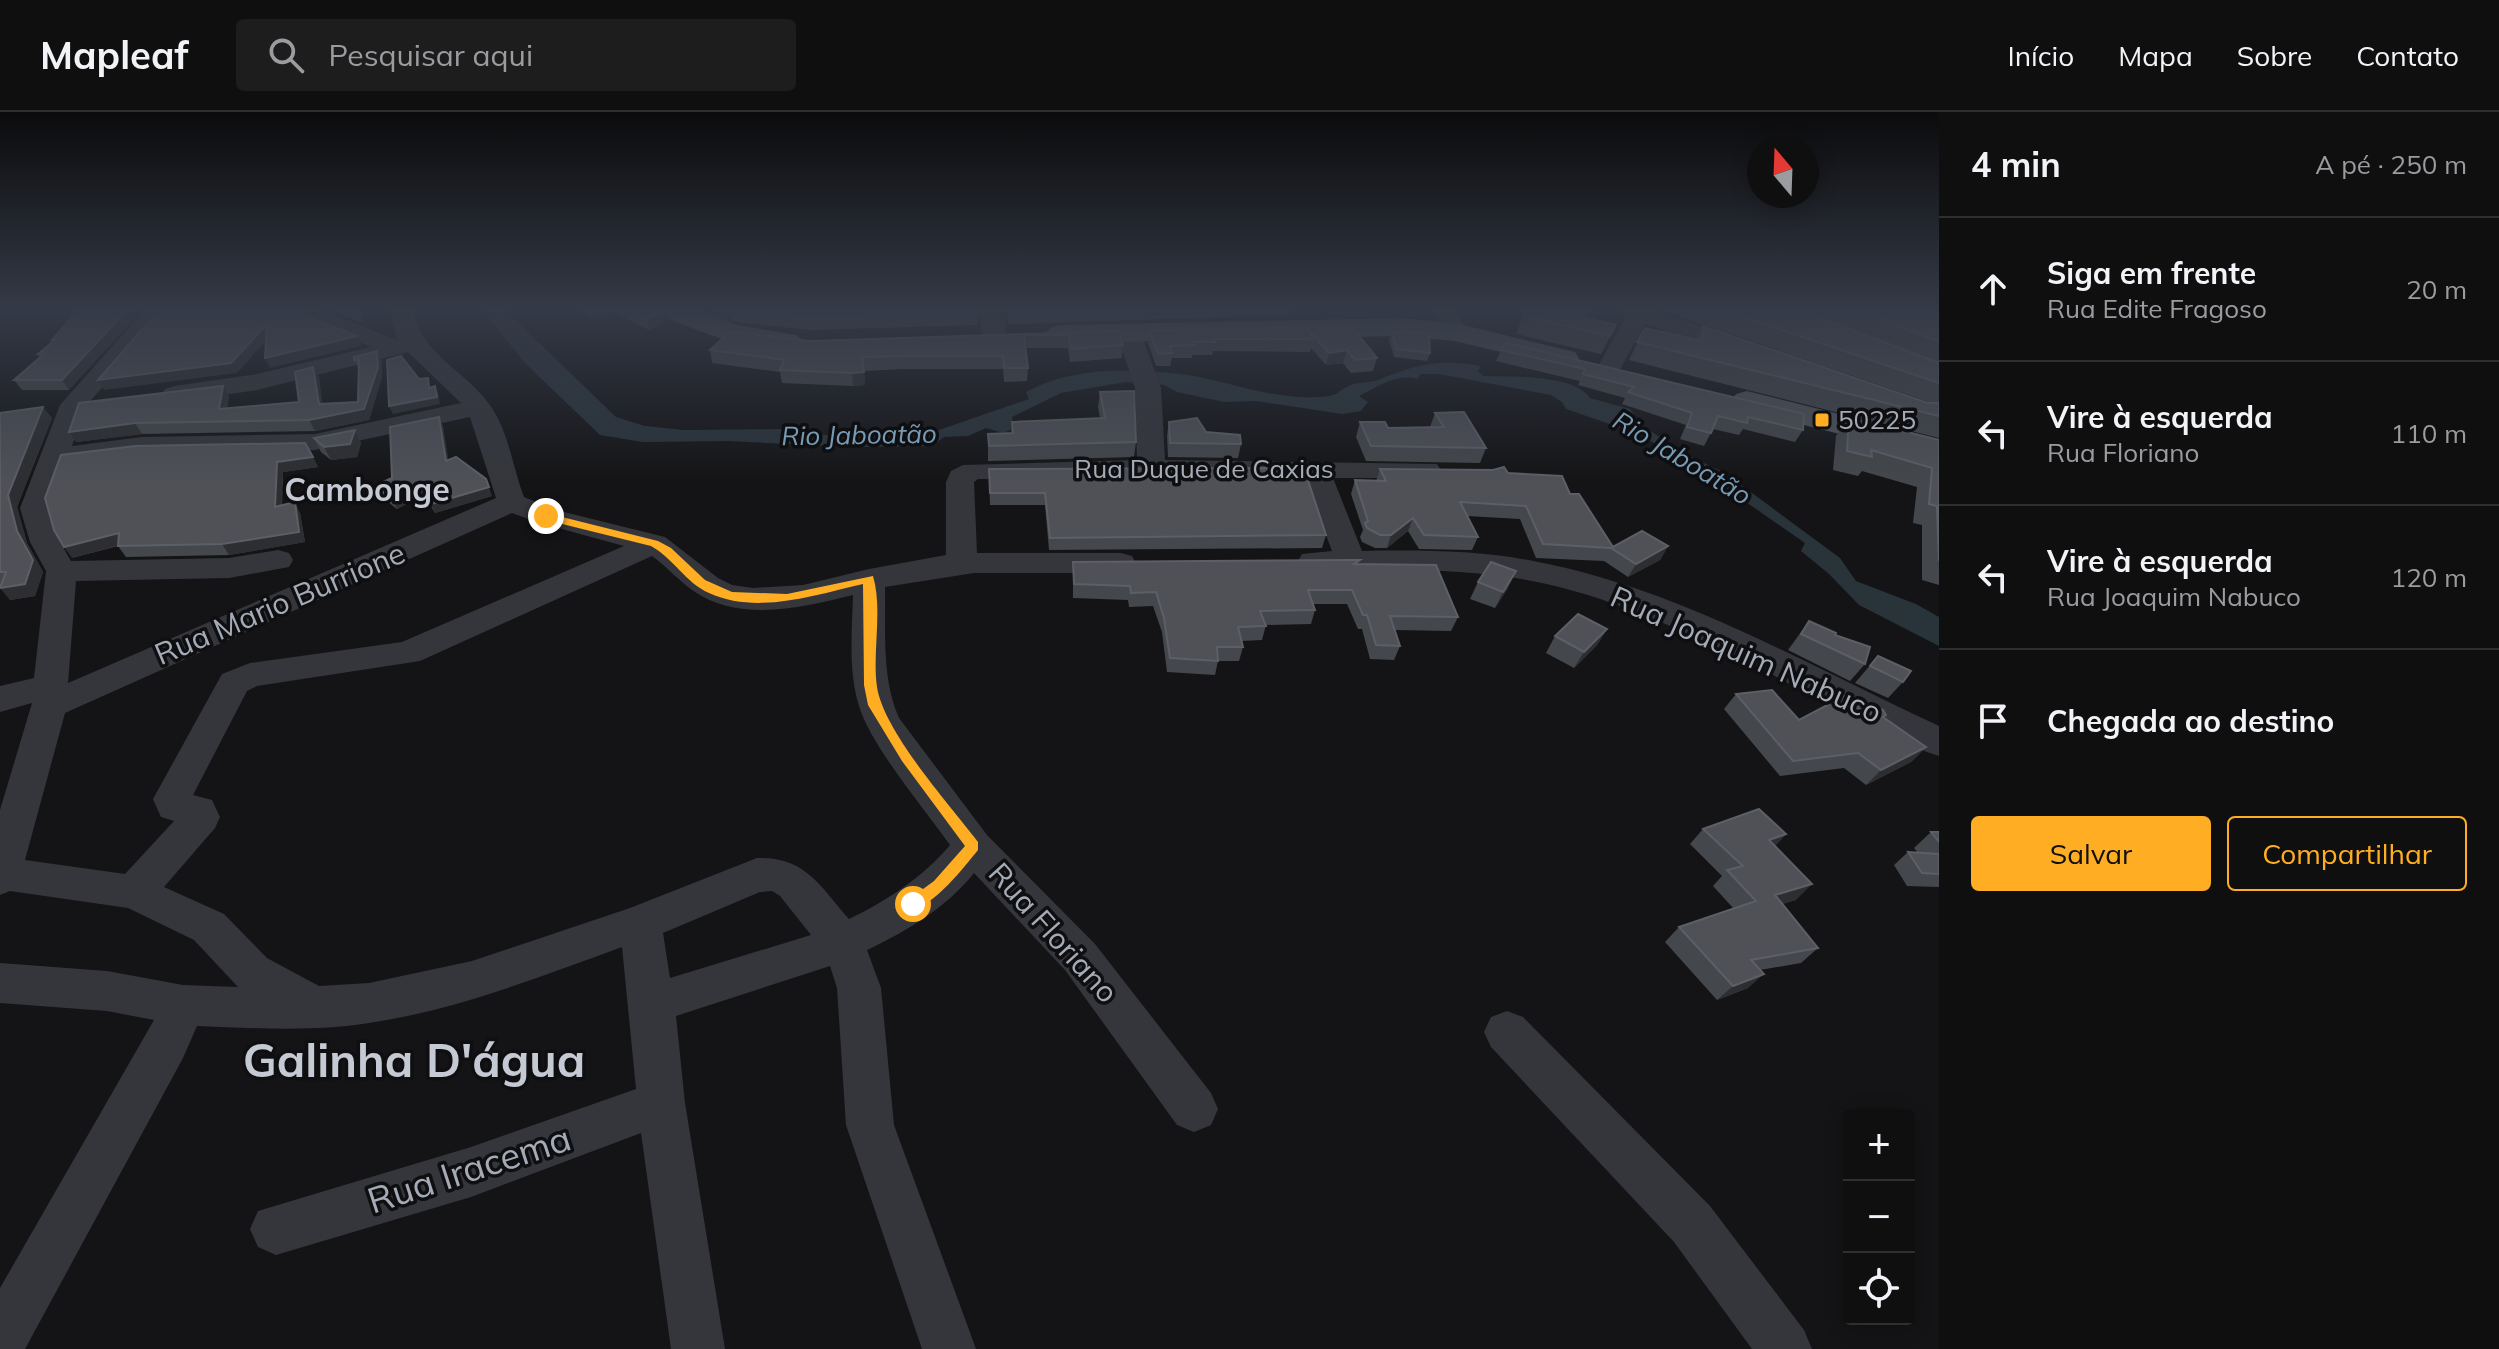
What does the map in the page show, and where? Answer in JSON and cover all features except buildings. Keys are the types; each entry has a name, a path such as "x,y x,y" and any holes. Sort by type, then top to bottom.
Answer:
{"main road":[{"path":"1608,368 1623,372"},
{"path":"1726,396 1939,449"}],"street":[{"path":"115,368 55,456 35,508 45,542 62,571 49,696 0,875 134,892 209,927 252,972 317,1008"},
{"path":"147,397 257,382 315,368"},
{"path":"430,368 478,407 512,502 546,516 654,544 668,551 712,590 731,596 787,598 869,579 962,564 1148,563"},
{"path":"1142,368 1146,379 1151,468"},
{"path":"1623,372 1624,368"},
{"path":"55,456 142,445 315,442 478,407"},
{"path":"1315,469 1351,561"},
{"name":"Rua Duque de Caxias","path":"962,564 960,482 965,474 982,470 1460,471"},
{"name":"Rua Mario Burrione","path":"0,699 49,696 512,502"},
{"path":"134,892 201,817 198,811 175,806 172,799 234,683 250,675 408,653 654,544"},
{"path":"62,571 229,568 278,560"},
{"name":"Rua Joaquim Nabuco","path":"1288,561 1461,563 1520,569 1606,590 1768,659 1939,742"},
{"name":"Rua Floriano","path":"869,579 870,685 874,705 907,758 973,846 1080,957 1194,1109"},
{"path":"652,1003 843,943 913,904 939,885 973,846"},
{"path":"0,983 107,991 183,1005 317,1008 369,1003 472,981 640,923 757,875 778,874 794,884 843,943 859,988 870,1125 949,1349"},
{"path":"640,923 652,1003 661,1103 698,1349"},
{"path":"0,1341 167,1043 183,1005"},
{"path":"1507,1032 1692,1224 1785,1349"},
{"name":"Rua Iracema","path":"276,1229 471,1172 661,1103"}],"shaded area":[{"path":"530,368 565,368 616,417 645,426 684,430 787,429 832,436 930,433 1029,399 1026,392 1043,384 1101,371 1181,374 1283,396 1318,397 1335,395 1354,384 1375,381 1413,368 1480,368 1478,371 1483,376 1524,377 1571,385 1590,398 1630,409 1642,425 1683,453 1725,473 1840,558 1856,581 1916,604 1939,617 1939,646 1859,605 1801,551 1805,543 1681,457 1633,432 1566,409 1551,395 1439,374 1421,374 1417,379 1395,379 1380,385 1359,396 1368,402 1361,411 1342,414 1256,401 1224,402 1177,392 1164,385 1126,382 1061,393 1012,417 1013,429 1003,433 986,428 968,436 944,437 932,446 643,442 600,435"}],"place":[{"name":"50225","path":"1822,420"}],"district":[{"name":"Cambonge","path":"367,490"},
{"name":"Galinha D'água","path":"414,1061"}],"route":[{"path":"546,516 637,537 654,544 668,551 712,590 731,596 787,598 869,579 870,685 874,705 907,758 973,846 939,885 913,904"}],"water label":[{"name":"Rio Jaboatão","path":"859,435"},
{"name":"Rio Jaboatão","path":"1682,458"}]}
